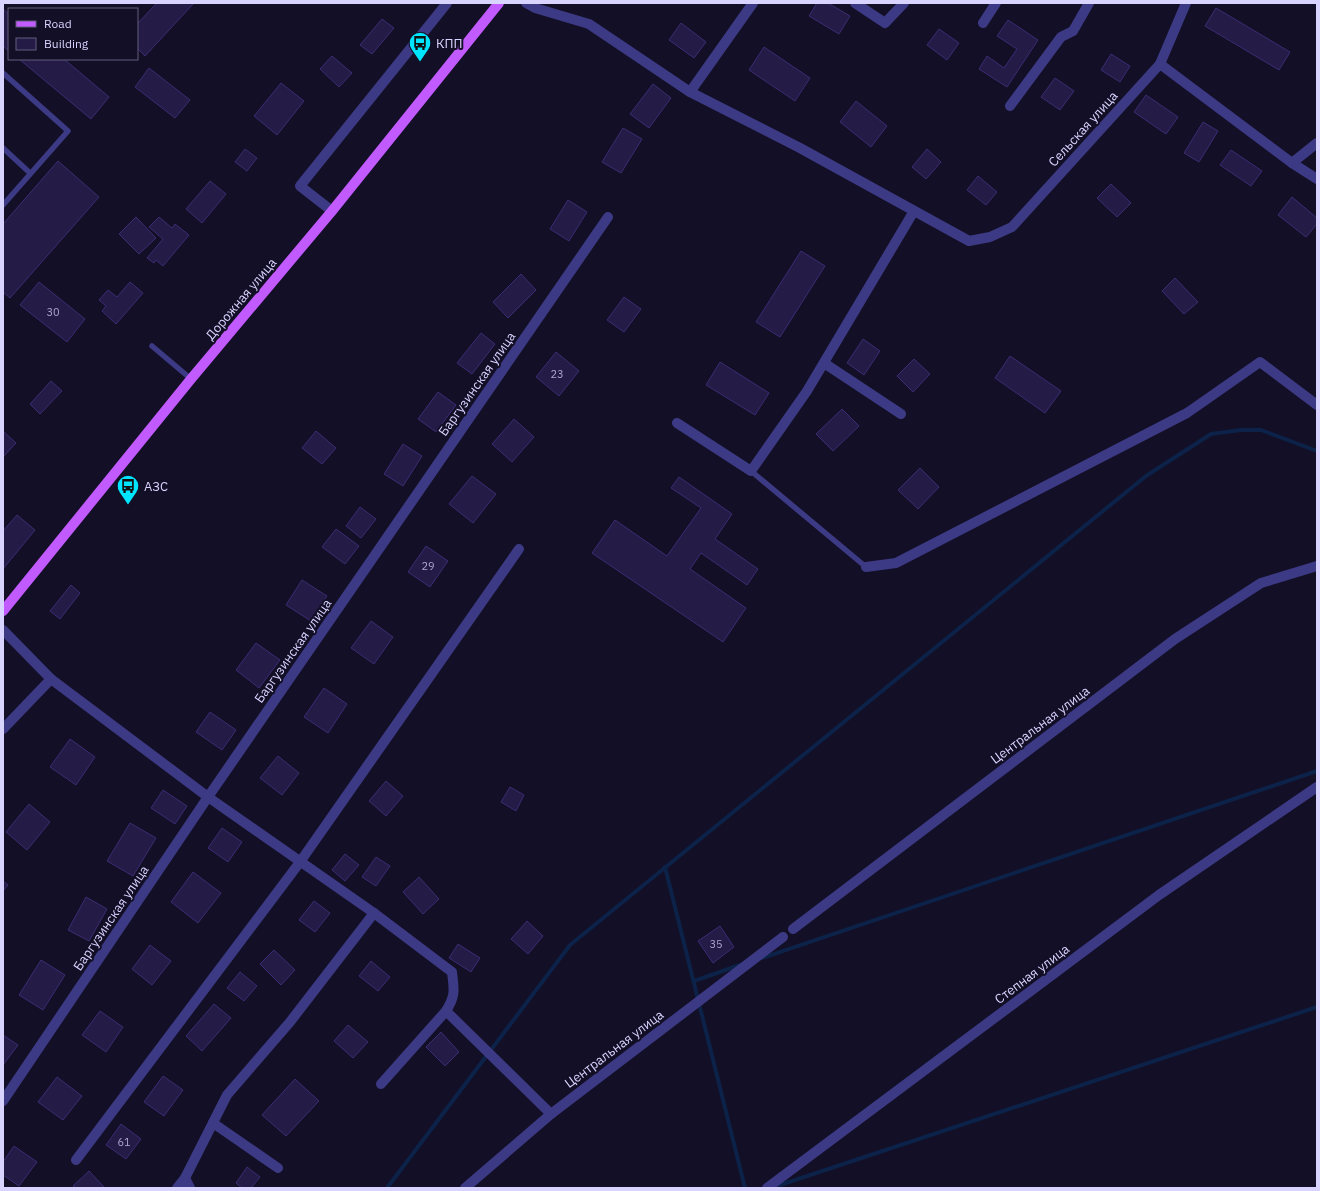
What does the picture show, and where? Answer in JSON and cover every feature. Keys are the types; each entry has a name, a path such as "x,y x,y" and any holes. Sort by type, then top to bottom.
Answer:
{"main road":[{"name":"Дорожная улица","path":"3,611 191,379 332,211 499,3"}],"street":[{"path":"332,211 300,186 447,3"},
{"path":"526,3 535,8 590,24 690,92 800,148 914,211 807,392 751,471 677,423"},
{"path":"690,92 753,3"},
{"path":"855,3 885,23 904,3"},
{"path":"983,24 996,3"},
{"path":"1010,106 1061,37 1073,31 1090,3"},
{"name":"Сельская улица","path":"914,211 969,241 990,237 1012,227 1160,64 1186,3"},
{"path":"1160,64 1292,163 1317,179"},
{"path":"1292,163 1317,143"},
{"name":"Баргузинская улица","path":"3,1101 208,797 608,217"},
{"path":"866,567 896,563 1180,416 1260,362 1317,405"},
{"path":"824,363 901,414"},
{"path":"76,1160 300,862 519,550"},
{"name":"Центральная улица","path":"793,929 1175,639 1261,583 1317,566"},
{"path":"3,630 52,679 208,797 374,913 452,972 454,991 453,1001 446,1012 381,1084"},
{"path":"3,729 52,679"},
{"name":"Степная улица","path":"767,1188 1159,895 1317,787"},
{"path":"177,1188 185,1178 228,1095 290,1022 374,913"},
{"name":"Центральная улица","path":"465,1188 551,1114 783,937"},
{"path":"446,1012 551,1114"},
{"path":"213,1122 278,1168"},
{"path":"185,1178 190,1188"}],"lane":[{"path":"3,73 68,131 3,205"},
{"path":"3,148 30,173"},
{"path":"152,346 191,379"},
{"path":"751,471 866,567"}],"building":[{"path":"157,3 194,3 145,56 138,49 138,23"},
{"path":"817,3 828,3 850,16 839,34 809,16"},
{"path":"1216,8 1290,52 1279,70 1205,26"},
{"path":"3,9 8,13 8,50 3,46"},
{"path":"382,19 394,28 372,54 360,45"},
{"path":"1008,20 1038,40 1007,87 979,69 987,56 1004,68 1017,49 997,36"},
{"path":"681,23 706,42 694,58 669,40"},
{"path":"939,29 959,43 947,60 927,45"},
{"path":"764,47 810,78 795,101 749,70"},
{"path":"1111,54 1130,66 1120,82 1101,70"},
{"path":"332,56 352,73 339,87 320,69"},
{"path":"20,60 65,60 109,97 91,119"},
{"path":"149,68 190,100 175,118 135,87"},
{"path":"1055,78 1074,91 1060,110 1041,97"},
{"path":"281,83 304,101 277,135 254,116"},
{"path":"653,84 671,98 649,128 630,114"},
{"path":"1146,95 1178,117 1166,134 1134,112"},
{"path":"856,101 887,126 871,147 840,122"},
{"path":"1203,122 1218,131 1199,162 1184,153"},
{"path":"623,128 642,139 621,173 602,162"},
{"path":"245,149 257,158 247,171 235,162"},
{"path":"927,149 941,162 926,179 912,167"},
{"path":"1231,150 1262,171 1251,186 1220,165"},
{"path":"58,161 99,197 10,298 3,292 3,224"},
{"path":"978,176 997,192 986,205 967,190"},
{"path":"210,181 226,194 202,223 186,209"},
{"path":"1111,184 1131,203 1117,217 1097,198"},
{"path":"1292,197 1317,218 1317,224 1306,237 1278,215"},
{"path":"568,200 587,212 569,241 550,229"},
{"path":"136,217 156,238 139,254 119,234"},
{"path":"159,217 172,228 175,224 189,235 163,266 156,260 154,263 147,258 163,239 149,227"},
{"path":"801,251 825,266 780,337 756,322"},
{"path":"521,274 536,290 508,318 493,302"},
{"path":"1175,278 1198,302 1184,314 1162,291"},
{"path":"39,282 85,319 67,342 20,305"},
{"path":"130,282 143,293 116,324 102,311 106,306 99,300 108,290 117,297"},
{"path":"624,297 641,309 624,332 607,320"},
{"path":"481,333 495,344 472,374 457,363"},
{"path":"863,339 880,351 864,375 847,363"},
{"path":"556,352 579,371 559,396 536,377"},
{"path":"1010,356 1061,391 1045,413 995,378"},
{"path":"914,359 930,374 913,392 897,376"},
{"path":"720,362 769,393 755,415 706,385"},
{"path":"51,381 62,391 40,414 30,404"},
{"path":"438,392 456,405 436,432 418,419"},
{"path":"842,409 859,426 833,451 816,434"},
{"path":"514,419 534,437 512,462 492,444"},
{"path":"3,431 16,443 3,457"},
{"path":"316,431 336,448 322,464 302,448"},
{"path":"403,444 422,456 403,486 384,474"},
{"path":"920,468 939,487 918,509 898,490"},
{"path":"472,476 496,494 473,523 449,504"},
{"path":"679,477 732,514 715,539 758,569 747,585 701,553 690,569 746,608 723,642 592,553 615,520 667,556 701,508 671,488"},
{"path":"360,507 376,519 361,538 346,526"},
{"path":"17,515 35,530 3,569 3,531"},
{"path":"336,529 359,546 345,564 322,547"},
{"path":"426,546 448,561 430,587 408,572"},
{"path":"302,580 327,596 311,621 286,605"},
{"path":"71,585 80,593 60,619 50,611"},
{"path":"371,621 393,637 374,664 351,648"},
{"path":"256,643 280,660 259,688 236,670"},
{"path":"324,688 347,704 328,733 304,717"},
{"path":"210,712 236,730 222,750 196,732"},
{"path":"70,739 95,757 76,785 50,767"},
{"path":"278,756 299,773 282,795 260,778"},
{"path":"386,781 403,796 386,816 369,801"},
{"path":"510,787 524,795 516,811 501,802"},
{"path":"163,790 187,806 175,824 151,808"},
{"path":"29,804 50,822 27,850 6,832"},
{"path":"130,823 156,838 133,876 107,861"},
{"path":"222,828 242,842 228,862 208,848"},
{"path":"345,854 359,865 345,881 332,870"},
{"path":"376,857 390,866 376,886 362,877"},
{"path":"193,872 221,893 198,923 171,902"},
{"path":"419,877 439,899 423,914 403,892"},
{"path":"3,881 8,885 3,891"},
{"path":"86,897 107,909 89,941 68,930"},
{"path":"314,901 330,913 315,932 299,920"},
{"path":"527,921 543,936 528,954 511,939"},
{"path":"720,926 734,947 713,963 698,941"},
{"path":"458,944 480,958 471,972 449,958"},
{"path":"150,945 171,961 152,985 132,969"},
{"path":"274,950 295,970 281,985 260,964"},
{"path":"41,960 65,975 43,1010 19,995"},
{"path":"371,961 390,977 378,991 359,976"},
{"path":"240,972 257,986 244,1001 227,988"},
{"path":"214,1004 231,1018 202,1051 186,1036"},
{"path":"100,1011 123,1027 106,1052 82,1035"},
{"path":"348,1025 368,1042 353,1058 334,1041"},
{"path":"441,1032 459,1052 445,1066 426,1047"},
{"path":"3,1035 18,1045 3,1065"},
{"path":"163,1076 183,1090 164,1116 144,1102"},
{"path":"57,1077 82,1096 63,1120 38,1102"},
{"path":"295,1079 319,1101 286,1136 262,1115"},
{"path":"121,1124 141,1139 126,1159 106,1145"},
{"path":"14,1146 37,1162 19,1186 3,1175 3,1162"},
{"path":"247,1167 260,1177 251,1188 242,1188 236,1183"},
{"path":"89,1171 105,1188 76,1188 73,1186"}],"waterway":[{"path":"387,1188 570,945 1146,476 1211,434 1241,430 1261,430 1317,451"},
{"path":"762,958 1317,771"},
{"path":"665,867 745,1188"},
{"path":"694,981 740,965"},
{"path":"774,1187 1317,1007"}],"place":[{"name":"КПП","path":"420,62"},
{"name":"АЗС","path":"128,506"}]}
